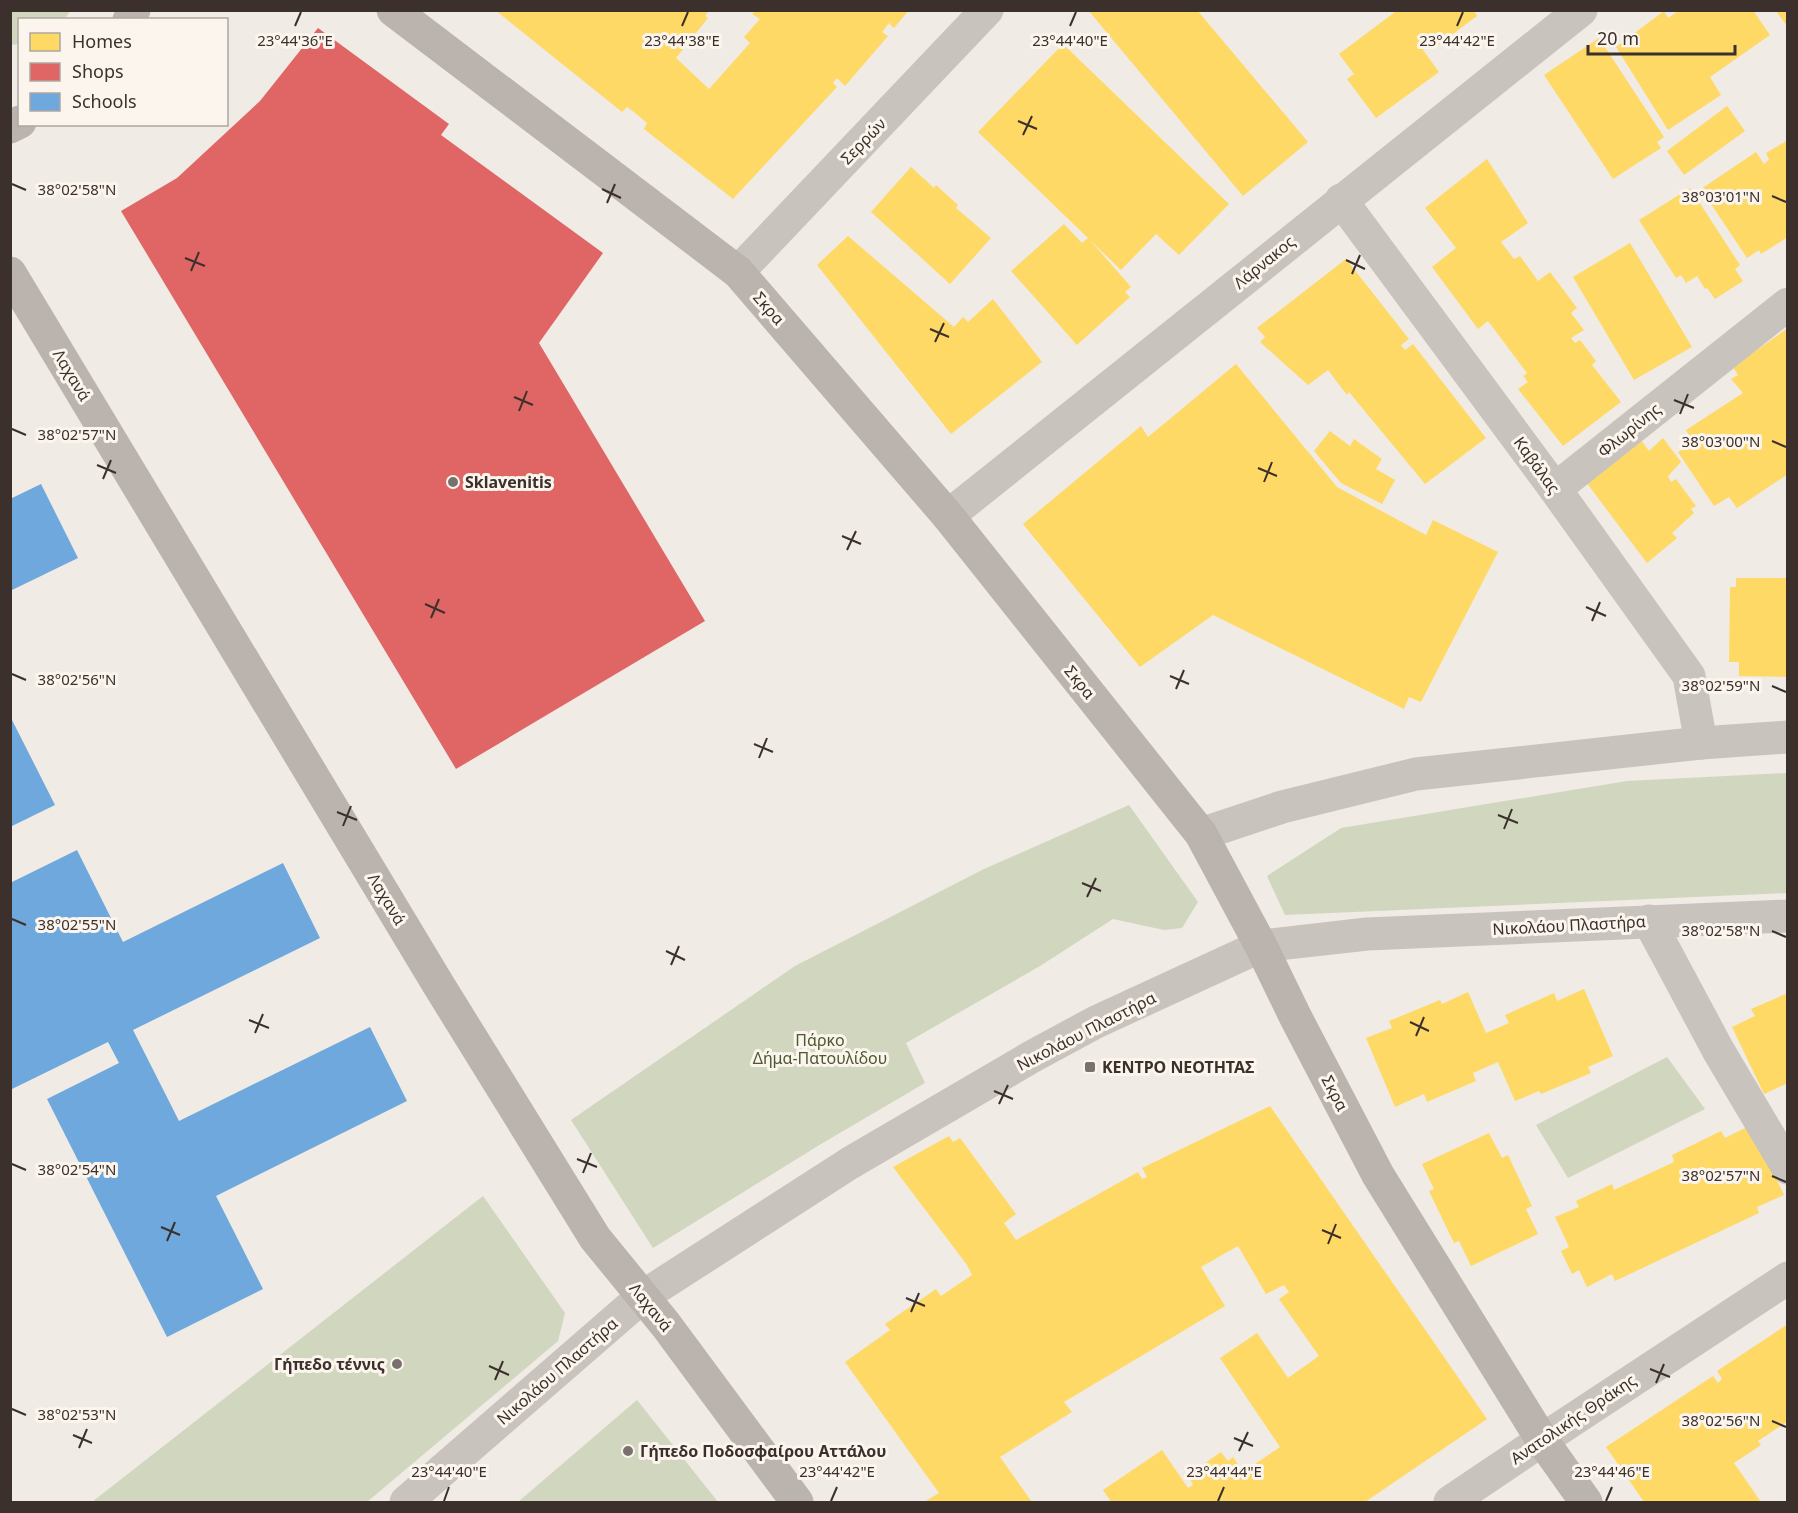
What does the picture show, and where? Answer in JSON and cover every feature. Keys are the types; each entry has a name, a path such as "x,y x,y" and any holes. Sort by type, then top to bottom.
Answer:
{"street":[{"name":"Σκρα","path":"393,10 738,272 948,516 1201,834 1378,1175 1542,1440 1586,1503"},
{"name":"Σερρών","path":"738,272 987,10"},
{"name":"Λάρνακος","path":"948,516 1581,10"},
{"name":"Καβάλας","path":"1341,200 1555,489 1689,676 1701,743"},
{"name":"Λαχανά","path":"10,273 426,963 595,1238 666,1325 797,1503"},
{"name":"Φλωρίνης","path":"1555,489 1788,304"},
{"path":"1201,834 1282,807 1416,774 1701,743 1788,736"},
{"name":"Νικολάου Πλαστήρα","path":"406,1503 642,1297 850,1163 1033,1056 1096,1022 1261,946 1367,934 1788,916"},
{"path":"1649,921 1718,1050 1788,1168"},
{"name":"Ανατολικής Θράκης","path":"1450,1503 1788,1278"}],"green space":[{"path":"11,10 70,10 66,18 18,18 18,44 11,45"},
{"path":"1787,773 1787,893 1285,915 1267,876 1341,828 1627,781"},
{"name":"Πάρκο Δήμα-Πατουλίδου","path":"1129,805 1198,902 1182,928 1164,930 1113,919 1040,966 906,1043 925,1083 653,1248 571,1120 795,966 984,869"},
{"path":"1667,1057 1705,1109 1568,1178 1536,1125"},
{"path":"483,1196 565,1313 558,1341 367,1502 92,1502"},
{"name":"Γήπεδο Ποδοσφαίρου Αττάλου","path":"637,1400 718,1502 518,1502"}],"building: Homes":[{"path":"495,10 707,10 705,16 708,18 676,58 709,89 750,43 744,37 760,19 752,14 756,10 909,10 894,28 889,23 882,32 888,36 845,86 837,78 833,83 837,87 733,199 644,129 647,123 634,112 627,107 622,112"},
{"path":"1088,10 1197,10 1308,142 1243,196"},
{"path":"1393,10 1474,10 1477,16 1437,46 1434,41 1423,50 1439,72 1376,118 1347,79 1354,74 1339,54 1395,12"},
{"path":"1680,10 1753,10 1770,35 1710,77 1721,95 1668,130 1616,47 1664,11 1668,18"},
{"path":"1775,10 1788,10 1788,27"},
{"path":"1599,38 1664,137 1657,142 1661,148 1613,179 1544,75"},
{"path":"1063,44 1229,204 1179,255 1156,234 1121,270 1090,240 1131,287 1125,292 1130,297 1077,345 1011,271 1064,224 1082,243 1088,238 978,132"},
{"path":"1727,106 1745,131 1684,175 1667,151"},
{"path":"1788,140 1788,237 1761,254 1759,250 1747,258 1701,189 1756,152 1764,164 1769,160 1766,153"},
{"path":"1487,159 1528,223 1501,242 1514,259 1520,256 1538,281 1550,272 1577,308 1571,313 1584,330 1571,338 1575,343 1580,340 1596,361 1592,365 1621,402 1563,446 1518,389 1528,382 1523,376 1527,373 1488,321 1478,329 1432,267 1456,248 1425,208"},
{"path":"911,167 934,188 936,185 958,205 956,208 991,238 950,284 871,212"},
{"path":"1690,188 1740,265 1735,269 1743,281 1715,299 1697,276 1686,283 1681,275 1676,278 1639,220"},
{"path":"848,236 954,327 963,317 968,322 993,299 1042,362 951,434 817,265"},
{"path":"1630,243 1692,347 1634,380 1573,277"},
{"path":"1346,259 1409,339 1401,345 1405,350 1413,344 1486,438 1425,484 1328,370 1308,385 1260,342 1265,337 1257,328"},
{"path":"1788,328 1788,474 1737,508 1729,497 1714,506 1678,452 1694,443 1686,430 1743,393 1731,379 1738,375 1733,367"},
{"path":"1236,364 1337,487 1426,535 1433,520 1498,552 1421,702 1409,697 1404,709 1213,615 1140,667 1023,524 1141,426 1148,437"},
{"path":"1330,431 1350,446 1354,439 1382,459 1376,469 1395,480 1382,504 1341,483 1314,451"},
{"path":"1638,436 1649,451 1663,438 1681,462 1668,476 1671,482 1676,479 1696,506 1691,509 1694,513 1672,533 1677,538 1647,563 1583,478"},
{"path":"1736,578 1788,578 1788,677 1739,676 1739,662 1729,662 1730,587 1736,587"},
{"path":"1584,989 1613,1056 1588,1067 1591,1073 1541,1094 1539,1091 1515,1101 1498,1062 1473,1073 1476,1081 1427,1102 1424,1094 1395,1107 1366,1038 1392,1028 1389,1021 1440,1000 1442,1004 1468,992 1486,1033 1509,1023 1505,1015 1554,993 1557,1001"},
{"path":"1788,993 1788,1083 1764,1094 1732,1027 1755,1016 1751,1009"},
{"path":"1270,1106 1487,1419 1365,1502 1111,1502 1103,1490 1162,1450 1188,1488 1193,1485 1188,1475 1221,1452 1228,1461 1233,1457 1243,1472 1280,1447 1220,1358 1257,1333 1288,1378 1319,1356 1279,1299 1289,1292 1284,1285 1266,1294 1238,1246 1201,1267 1225,1306 1064,1402 1072,1412 1000,1457 1032,1502 924,1502 939,1493 845,1362 890,1330 885,1324 936,1289 941,1296 972,1275 967,1265 893,1167 949,1136 953,1142 960,1138 1016,1214 1004,1223 1016,1240 1138,1172 1142,1179 1147,1177 1142,1168"},
{"path":"1751,1125 1784,1195 1757,1207 1759,1213 1615,1281 1612,1274 1587,1287 1579,1270 1572,1274 1561,1251 1569,1247 1555,1217 1579,1207 1576,1201 1612,1184 1614,1190 1674,1162 1672,1155 1721,1131 1725,1138"},
{"path":"1489,1133 1502,1158 1508,1155 1532,1206 1526,1209 1538,1234 1471,1266 1459,1241 1454,1243 1429,1191 1434,1189 1422,1164"},
{"path":"1788,1324 1788,1421 1758,1441 1761,1445 1734,1463 1761,1502 1644,1502 1606,1447 1713,1376 1718,1383 1722,1379 1717,1371"}],"building: Shops":[{"name":"Sklavenitis","path":"318,28 449,124 441,135 603,253 539,343 705,621 456,769 121,211 177,178 260,101"}],"building: Schools":[{"path":"41,484 78,558 10,591 10,499"},
{"path":"10,716 55,805 10,827"},
{"path":"77,850 123,942 283,863 320,938 133,1030 179,1121 370,1027 407,1101 216,1196 263,1289 167,1337 47,1099 119,1063 108,1042 10,1090 10,883"}],"place":[{"name":"Sklavenitis","path":"453,482"},
{"name":"ΚΕΝΤΡΟ ΝΕΟΤΗΤΑΣ","path":"1090,1067"},
{"name":"Γήπεδο τέννις","path":"397,1364"},
{"name":"Γήπεδο Ποδοσφαίρου Αττάλου","path":"628,1451"}]}
